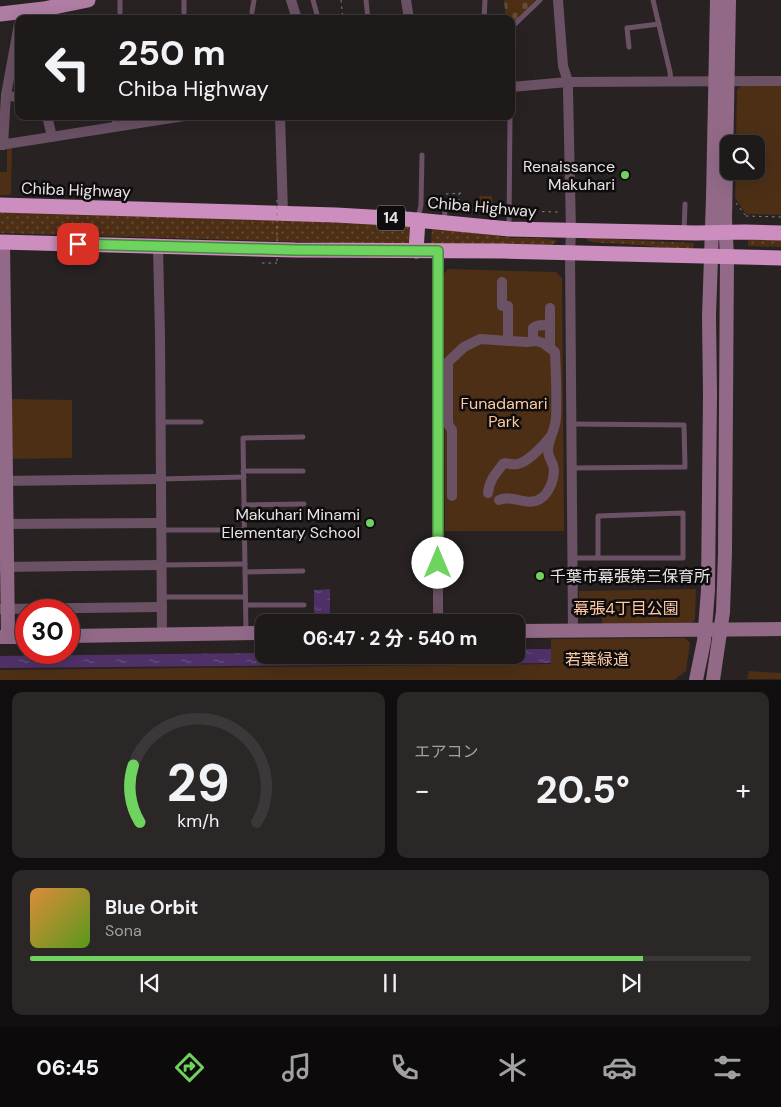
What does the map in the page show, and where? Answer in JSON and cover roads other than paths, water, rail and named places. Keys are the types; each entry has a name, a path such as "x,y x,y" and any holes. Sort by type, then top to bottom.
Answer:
{"highway":[{"name":"Chiba Highway","path":"0,206 280,206 336,214 418,220 447,216 509,229 781,234"},
{"path":"416,251 418,220"},
{"name":"14","path":"1,242 295,250 570,253 781,258"}],"main road":[{"path":"0,14 20,14 88,0"}],"street":[{"path":"291,0 296,15"},
{"path":"406,0 408,15"},
{"path":"558,0 563,66 568,82 571,231 571,424 563,471 572,558 573,631"},
{"path":"717,0 722,81"},
{"path":"696,680 705,630 708,590 710,257 719,233 722,81 729,0"},
{"path":"15,43 6,95 2,145 153,120"},
{"path":"515,87 568,82 781,81"},
{"path":"6,95 15,97"},
{"path":"47,120 52,137"},
{"path":"280,120 280,206"},
{"path":"713,680 723,612 725,553 727,257 719,233"},
{"path":"1,242 4,637"},
{"path":"158,246 162,635"},
{"path":"438,251 438,614"},
{"path":"502,282 502,306 508,306 508,341"},
{"path":"488,494 492,478 503,464 514,465 544,450 552,436 556,417 556,351 550,325 550,308"},
{"path":"490,339 509,348 519,346 529,342 536,325 550,325"},
{"path":"452,496 452,430 448,424 448,362 464,346 480,339 543,343 556,351"},
{"path":"544,450 552,464 563,471"},
{"path":"499,500 507,498 529,502 537,501 547,493 550,485 563,471"},
{"path":"3,481 160,479"},
{"path":"3,524 161,526"},
{"path":"3,567 161,565"},
{"path":"4,609 161,602"},
{"path":"525,631 781,629"},
{"path":"80,636 255,634"}],"lane":[{"path":"120,0 120,15"},
{"path":"184,0 184,15"},
{"path":"252,12 254,0"},
{"path":"313,0 317,15"},
{"path":"366,0 368,15"},
{"path":"484,15 485,0"},
{"path":"515,24 540,0"},
{"path":"653,0 671,81"},
{"path":"629,47 627,28 659,24"},
{"path":"114,127 115,120"},
{"path":"509,229 510,120"},
{"path":"418,220 421,205 422,155"},
{"path":"446,203 447,216"},
{"path":"684,233 685,204"},
{"path":"160,422 201,422"},
{"path":"563,471 685,467 684,425 571,424"},
{"path":"246,634 243,438 303,437"},
{"path":"160,479 303,471"},
{"path":"244,504 304,504"},
{"path":"572,558 598,558 683,558 683,514 598,516 598,558"},
{"path":"161,526 244,530"},
{"path":"244,537 303,537"},
{"path":"161,565 245,564"},
{"path":"245,572 304,571"},
{"path":"161,602 245,597"},
{"path":"246,605 304,605"}],"water":[{"path":"330,589 330,614 314,614 314,590"},
{"path":"525,649 551,649 551,663 525,663"},
{"path":"255,653 255,664 441,664 0,668 0,656 15,656 15,664 80,664 80,655"}],"place":[{"name":"Renaissance Makuhari","path":"625,175"},
{"name":"Makuhari Minami Elementary School","path":"370,523"},
{"name":"千葉市幕張第三保育所","path":"540,576"}],"park label":[{"name":"Funadamari Park","path":"504,412"},
{"name":"幕張4丁目公園","path":"626,608"},
{"name":"若葉緑道","path":"597,659"}]}
